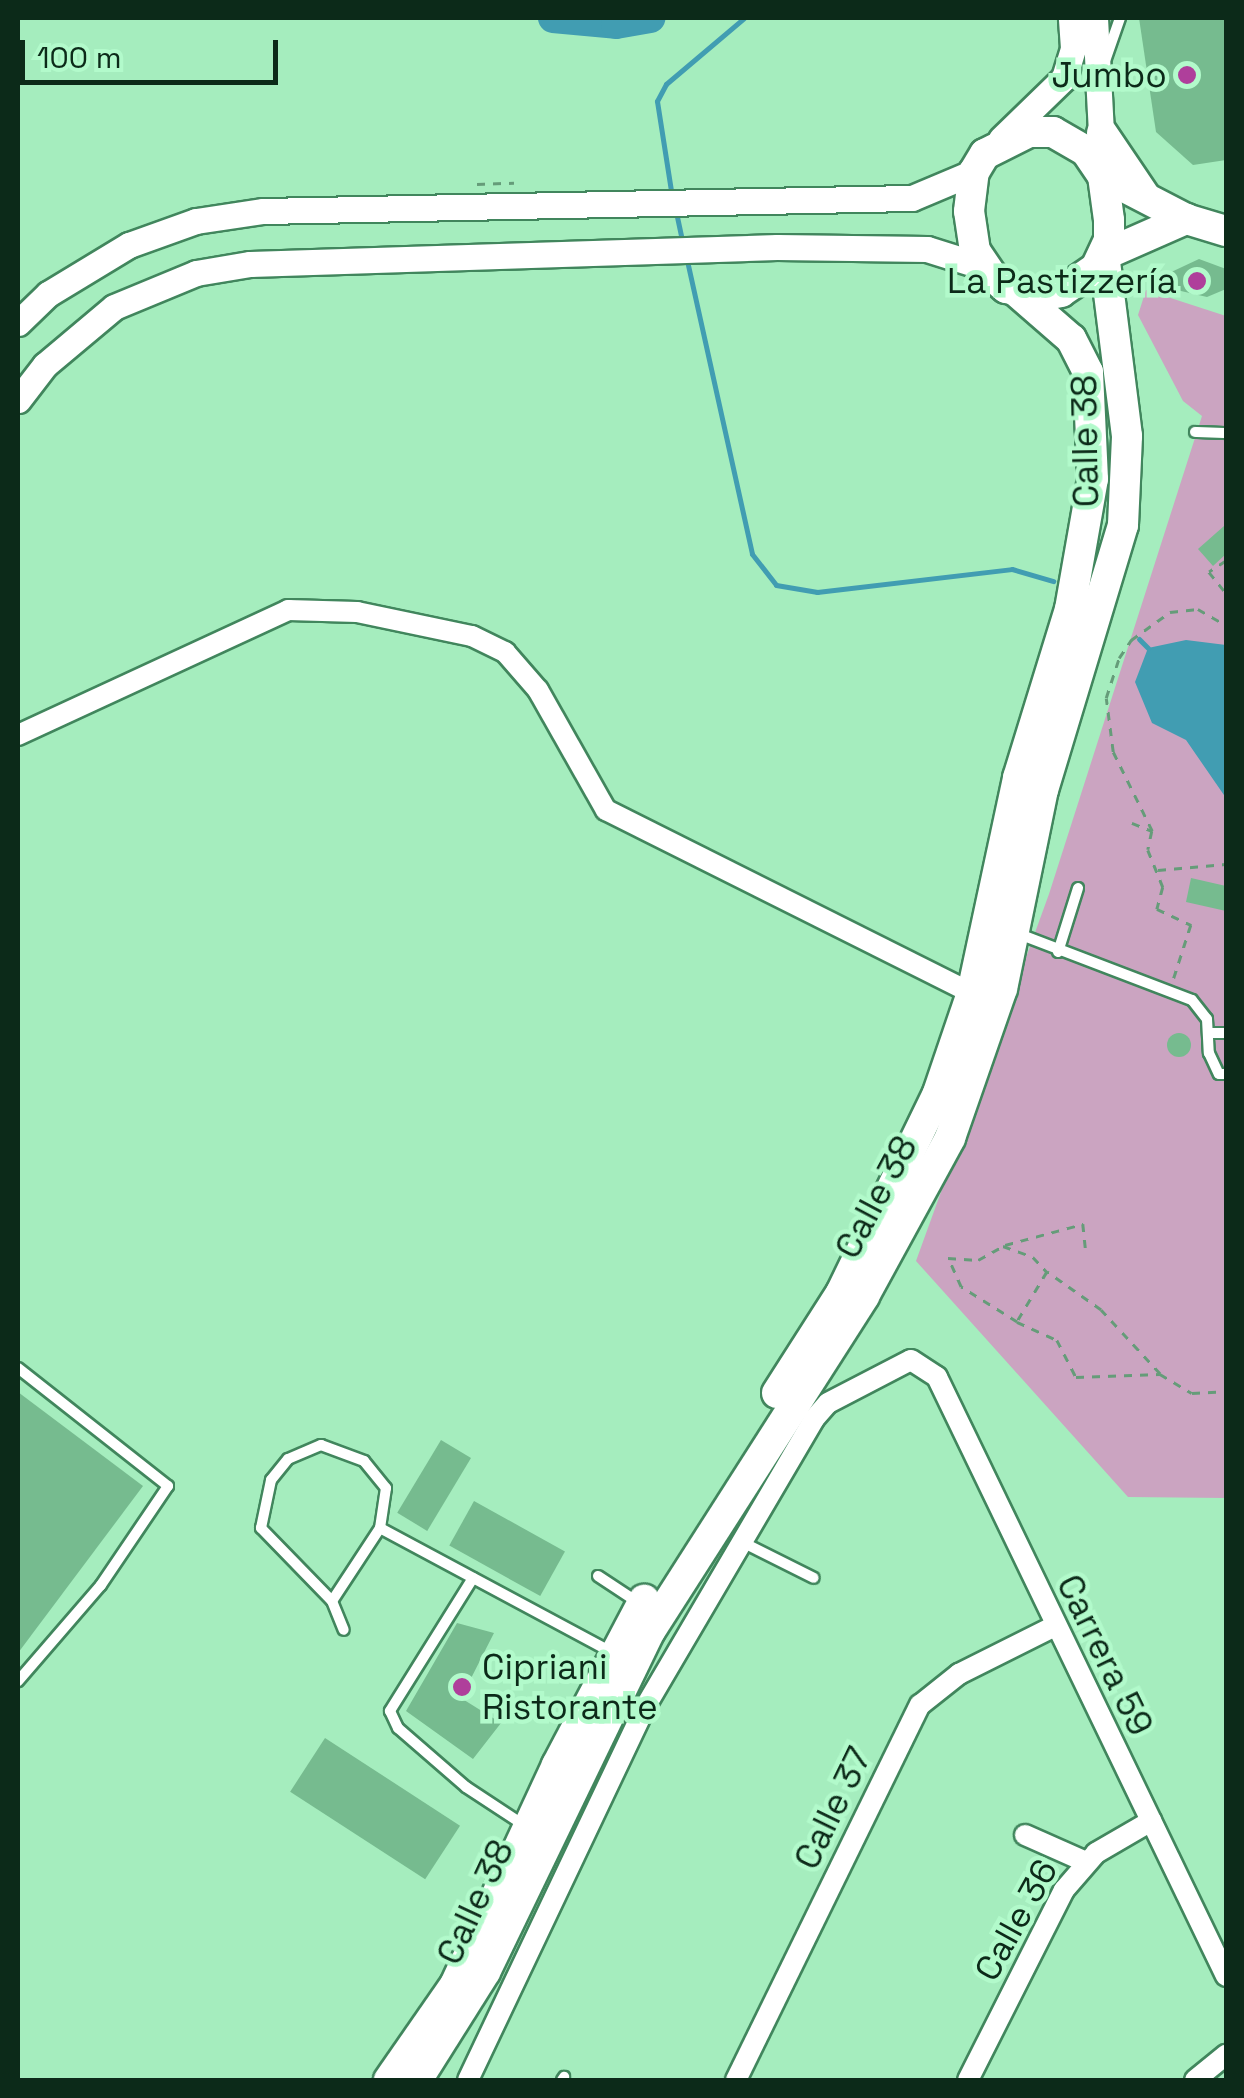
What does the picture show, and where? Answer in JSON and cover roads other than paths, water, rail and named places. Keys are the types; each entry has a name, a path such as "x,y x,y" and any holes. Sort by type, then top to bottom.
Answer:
{"main road":[{"path":"1186,219 1149,230 1104,254 1088,276 1061,292 1018,292 984,267 970,233 974,172 996,144 1029,132 1053,132 1079,144 1103,176 1186,219 1226,231"},
{"path":"1102,132 1146,198"},
{"path":"1103,176 1109,220 1104,254"},
{"name":"Calle 38","path":"429,2076 485,1972 650,1631 904,1228 950,1138 982,1053 1014,931 1043,790 1123,526 1126,420 1104,254"},
{"name":"Calle 38","path":"389,2080 455,1985 613,1653 641,1604 841,1294 938,1093 972,993 1018,778 1070,609 1094,479 1088,372 1080,350 1018,292"}],"street":[{"path":"996,144 1064,78 1073,48 1071,18"},
{"path":"1094,18 1103,176"},
{"path":"18,323 88,266 196,222 387,204 912,198 974,172"},
{"path":"18,400 84,328 144,291 196,273 300,259 927,248 984,267"},
{"path":"18,735 288,610 358,612 472,636 505,652 538,690 606,810 972,993"},
{"name":"Calle 38","path":"468,2080 644,1708 828,1403 896,1365 924,1364"},
{"name":"Carrera 59","path":"924,1364 937,1377 1053,1627 1226,1976"},
{"name":"Calle 37","path":"736,2080 920,1705 958,1674 1053,1627"},
{"name":"Calle 36","path":"968,2080 1048,1917 1086,1862 1151,1821"},
{"path":"1026,1835 1086,1862"},
{"path":"1195,2080 1226,2054"}],"lane":[{"path":"1099,75 1120,18"},
{"path":"1195,432 1226,433"},
{"path":"1058,952 1078,888"},
{"path":"1014,931 1058,952 1192,1000 1210,1033 1208,1053 1219,1074 1226,1074"},
{"path":"1210,1033 1226,1033"},
{"path":"18,1368 168,1486 101,1585 18,1681"},
{"path":"332,1601 380,1528 387,1500 378,1473 336,1447 303,1450 271,1480 261,1528 332,1601 344,1630"},
{"path":"380,1528 613,1653"},
{"path":"742,1542 814,1578"},
{"path":"598,1576 641,1604"},
{"path":"473,1578 390,1711 398,1728 466,1787 528,1828"}],"water":[{"path":"1186,640 1226,645 1226,798 1186,740 1152,723 1135,682 1148,648"}],"waterway":[{"path":"553,18 616,24 650,18"},
{"path":"672,197 657,101 666,84 744,18"},
{"path":"676,212 682,240"},
{"path":"686,256 752,554 776,585 817,592 1012,569 1053,581"},
{"path":"1139,639 1148,648"}],"place":[{"name":"Jumbo","path":"1187,75"},
{"name":"La Pastizzería","path":"1197,281"},
{"name":"Cipriani Ristorante","path":"462,1687"}]}
